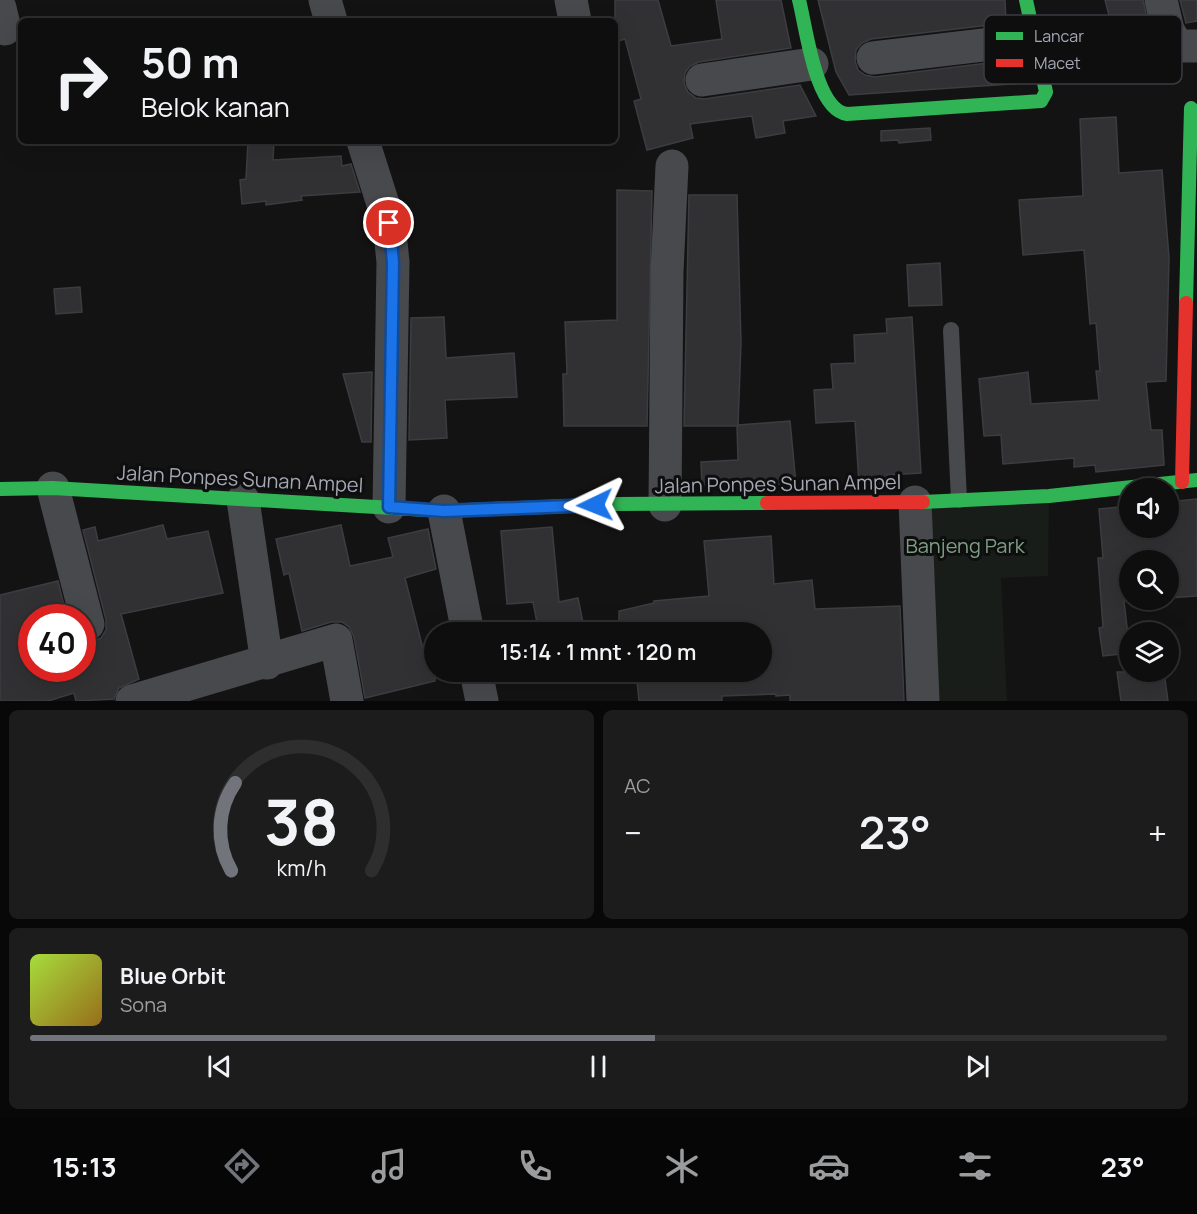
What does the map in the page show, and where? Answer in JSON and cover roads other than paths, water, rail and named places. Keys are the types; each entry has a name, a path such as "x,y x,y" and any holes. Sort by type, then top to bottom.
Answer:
{"street":[{"path":"326,0 330,18"},
{"path":"571,0 574,18"},
{"path":"799,0 812,64 831,105 841,113 1038,104 1045,98 1044,84"},
{"path":"1026,0 1029,15"},
{"path":"1161,0 1164,15"},
{"path":"873,58 984,45"},
{"path":"702,80 812,64"},
{"path":"1182,482 1191,108"},
{"path":"364,144 389,223 393,262 389,507"},
{"path":"665,506 667,272 672,166"},
{"name":"Jalan Ponpes Sunan Ampel","path":"0,489 53,488 444,511 616,504 665,506 915,502 1049,496 1197,480"},
{"path":"53,488 83,604"},
{"path":"243,500 267,663"},
{"path":"915,502 923,701"},
{"path":"444,511 466,622"},
{"path":"132,701 267,663 336,640 347,701"},
{"path":"478,682 482,701"}],"lane":[{"path":"951,330 959,500"}],"park label":[{"name":"Banjeng Park","path":"965,546"}]}
